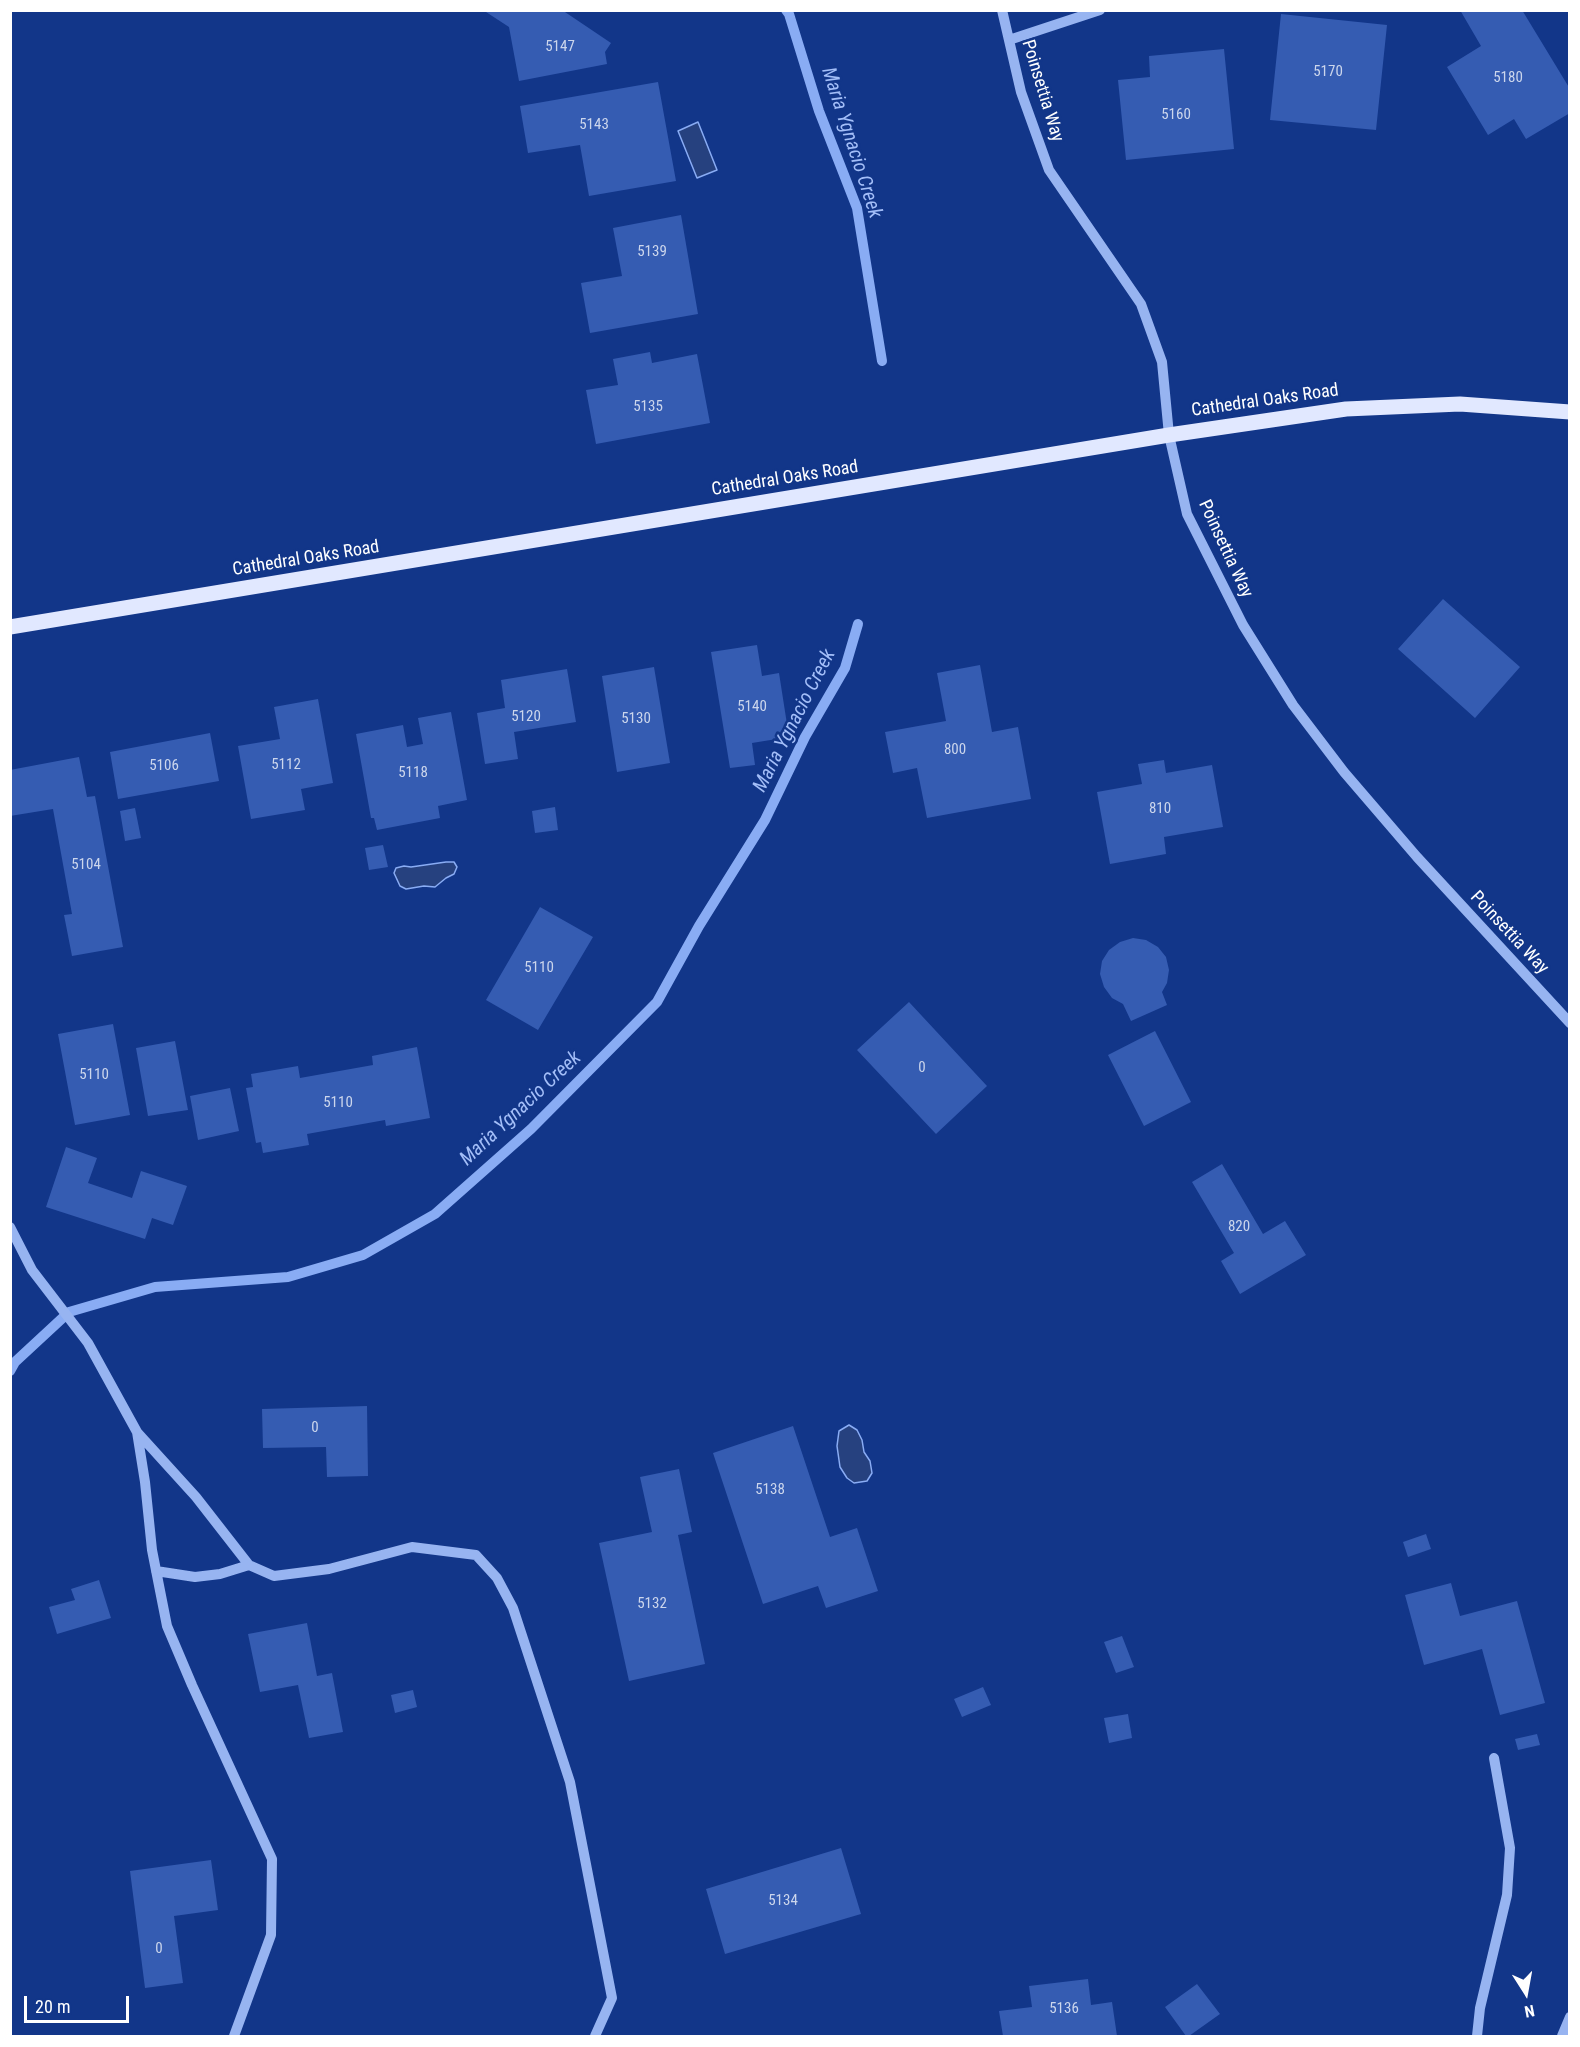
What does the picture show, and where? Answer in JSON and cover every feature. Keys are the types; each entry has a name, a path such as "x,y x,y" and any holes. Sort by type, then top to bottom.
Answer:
{"main road":[{"name":"Cathedral Oaks Road","path":"10,627 1169,435 1346,409 1460,404 1569,412"}],"street":[{"name":"Poinsettia Way","path":"1002,10 1021,92 1049,170 1142,304 1162,362 1169,435 1187,514 1243,625 1293,705 1344,772 1417,857 1569,1023"},
{"path":"1009,40 1100,10"},
{"path":"10,1227 32,1270 88,1343 137,1432 196,1497 249,1565 274,1576 329,1569 412,1547 476,1555 497,1578 513,1608 570,1782 612,1998 595,2037"},
{"path":"137,1432 152,1550 167,1626 272,1859 271,1935 234,2037"},
{"path":"156,1570 195,1577 220,1574 249,1565"},
{"path":"1477,2037 1480,2008 1508,1883 1510,1848 1494,1758"},
{"path":"1562,2037 1569,2016"}],"water":[{"path":"698,122 717,170 697,178 678,131"},
{"path":"454,862 457,867 454,874 435,887 406,889 400,886 394,873 396,868 404,866"},
{"path":"849,1425 857,1430 864,1452 870,1461 872,1473 867,1481 854,1483 847,1478 840,1467 837,1446 839,1431"}],"building":[{"path":"488,10 562,10 611,43 605,52 607,64 519,81 509,27 486,12"},
{"path":"1460,10 1522,10 1570,89 1570,113 1526,139 1514,119 1488,135 1447,67 1481,46"},
{"path":"1281,14 1387,25 1376,130 1270,120"},
{"path":"1224,49 1234,149 1126,160 1118,80 1150,77 1149,56"},
{"path":"658,82 676,181 589,196 580,145 528,153 520,106"},
{"path":"681,215 698,314 590,333 581,283 622,276 613,228"},
{"path":"650,352 652,363 697,354 710,423 596,444 586,390 618,385 613,359"},
{"path":"1443,599 1520,667 1475,718 1398,649"},
{"path":"757,645 762,676 779,673 789,737 752,743 755,765 730,768 711,652"},
{"path":"980,665 992,732 1018,727 1031,799 927,818 917,768 893,773 885,732 946,721 937,673"},
{"path":"654,667 670,763 617,772 602,676"},
{"path":"567,669 576,722 514,732 518,759 485,764 477,713 505,708 501,680"},
{"path":"318,699 333,783 301,789 305,810 251,819 238,746 280,739 274,707"},
{"path":"451,712 467,800 438,806 440,818 377,830 374,818 371,818 356,734 403,725 407,747 423,744 418,718"},
{"path":"210,733 219,781 118,799 110,752"},
{"path":"79,757 87,797 95,796 123,947 72,956 64,915 72,914 53,809 10,816 10,770"},
{"path":"1164,760 1166,773 1212,765 1223,827 1164,837 1166,854 1110,864 1097,792 1142,784 1138,764"},
{"path":"555,807 558,830 535,833 532,811"},
{"path":"135,808 141,838 125,841 120,811"},
{"path":"383,845 388,867 369,870 365,848"},
{"path":"540,907 593,937 538,1030 486,1000"},
{"path":"1133,938 1146,940 1158,947 1166,957 1169,970 1167,983 1162,992 1167,1005 1131,1021 1123,1004 1112,998 1104,987 1100,974 1102,961 1109,950 1120,942"},
{"path":"909,1002 987,1086 936,1134 857,1050"},
{"path":"113,1024 130,1115 75,1125 58,1034"},
{"path":"1155,1031 1191,1102 1144,1126 1108,1055"},
{"path":"175,1041 188,1110 148,1116 136,1048"},
{"path":"417,1047 430,1118 386,1126 385,1120 307,1134 309,1145 263,1153 261,1142 256,1143 246,1088 253,1087 251,1074 298,1066 300,1078 373,1065 372,1056"},
{"path":"230,1088 239,1131 198,1140 190,1096"},
{"path":"66,1147 97,1158 88,1183 132,1198 141,1171 187,1186 173,1225 152,1218 145,1239 46,1207"},
{"path":"1222,1164 1263,1234 1285,1221 1306,1255 1240,1294 1221,1261 1234,1253 1192,1182"},
{"path":"367,1406 368,1476 327,1477 326,1447 263,1448 262,1409"},
{"path":"793,1426 830,1537 857,1528 878,1591 826,1608 818,1586 763,1604 713,1453"},
{"path":"679,1469 692,1532 678,1535 705,1664 629,1681 599,1543 652,1532 640,1477"},
{"path":"1426,1534 1431,1549 1408,1557 1403,1542"},
{"path":"99,1580 111,1618 57,1634 49,1607 75,1600 71,1589"},
{"path":"1451,1583 1460,1616 1517,1601 1545,1703 1500,1715 1482,1649 1424,1665 1405,1595"},
{"path":"307,1623 317,1676 332,1673 343,1732 309,1738 298,1685 260,1692 248,1634"},
{"path":"1122,1636 1134,1667 1116,1673 1104,1642"},
{"path":"983,1687 991,1705 962,1717 954,1699"},
{"path":"413,1690 417,1707 395,1713 391,1695"},
{"path":"1128,1714 1132,1738 1109,1743 1104,1718"},
{"path":"1537,1734 1540,1745 1518,1750 1515,1739"},
{"path":"841,1848 861,1914 725,1954 706,1889"},
{"path":"211,1860 218,1910 174,1916 183,1983 145,1988 130,1871"},
{"path":"1088,1979 1091,2005 1112,2002 1117,2036 1003,2036 999,2011 1032,2007 1029,1986"},
{"path":"1197,1984 1220,2014 1186,2036 1165,2007"}],"waterway":[{"name":"Maria Ygnacio Creek","path":"786,10 819,111 857,208 882,361"},
{"name":"Maria Ygnacio Creek","path":"10,1371 15,1362 69,1312 155,1287 288,1277 363,1255 435,1214 531,1129 657,1002 699,926 765,820 805,737 845,668 858,624"}]}
